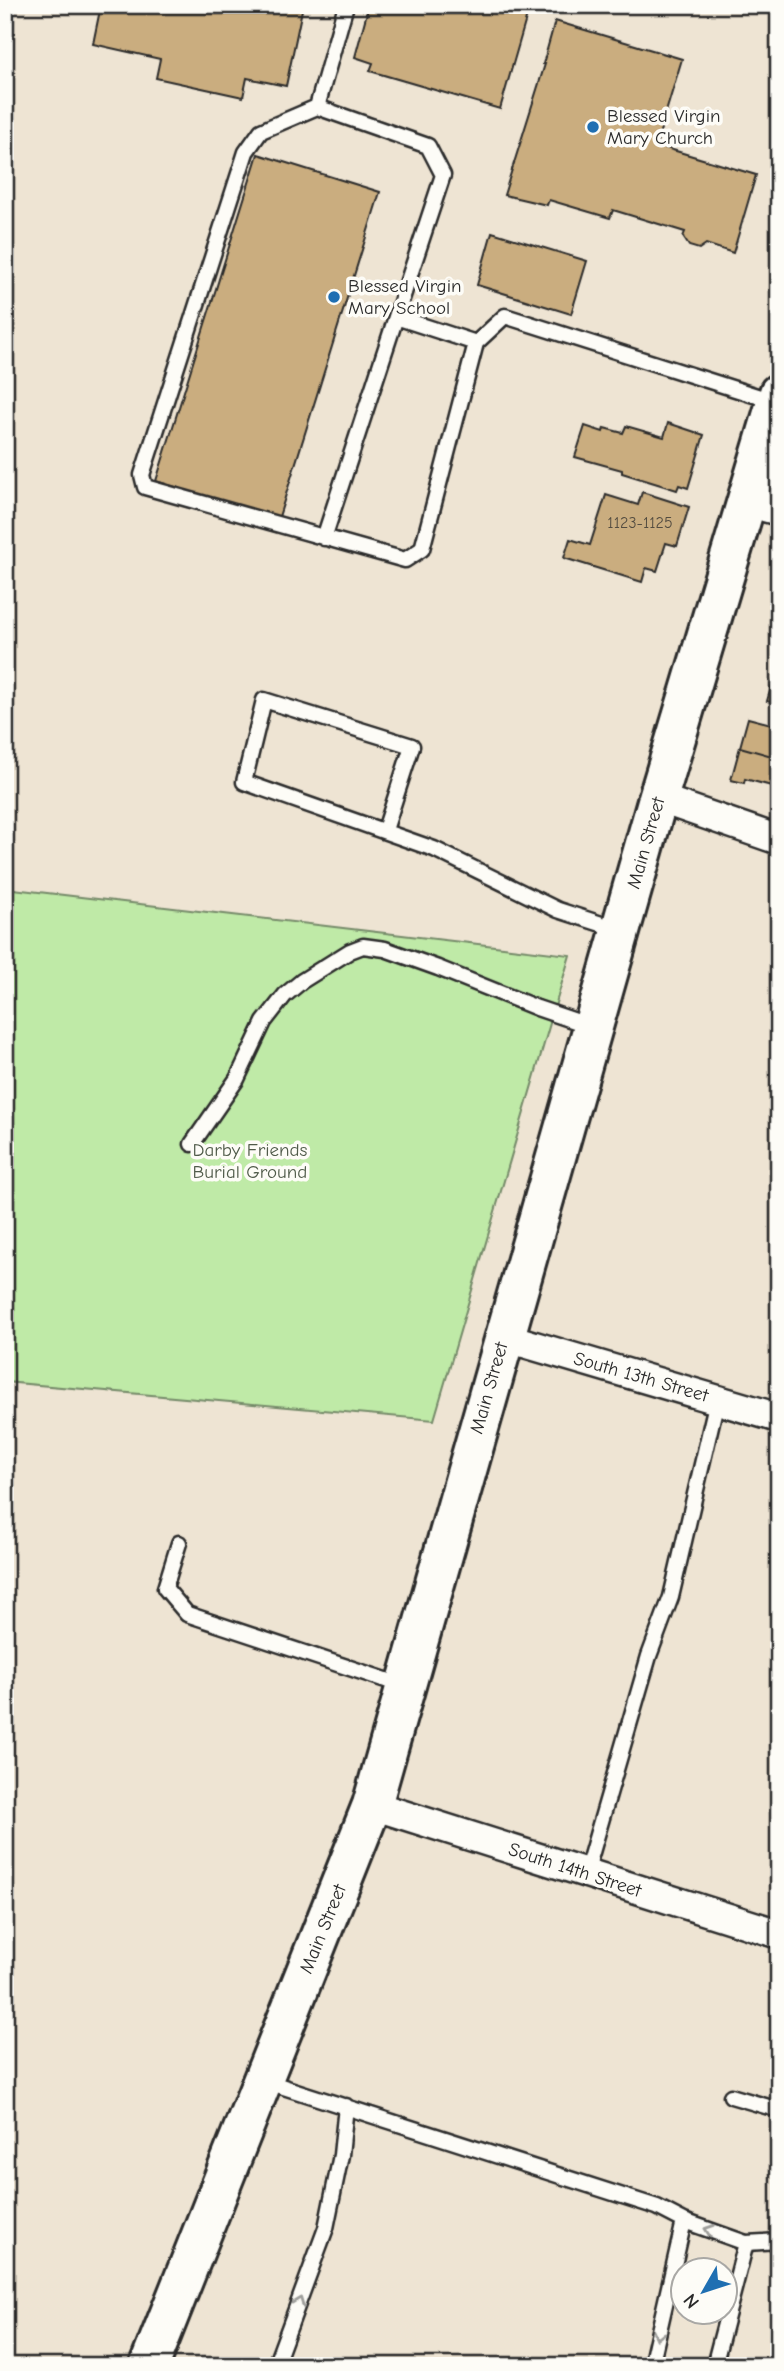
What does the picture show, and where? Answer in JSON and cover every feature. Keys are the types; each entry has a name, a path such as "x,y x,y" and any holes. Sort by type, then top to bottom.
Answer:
{"main road":[{"name":"Main Street","path":"149,2366 372,1805 658,798 763,506 777,397"}],"street":[{"path":"658,798 779,840"},
{"name":"South 13th Street","path":"504,1337 779,1418"},
{"name":"South 14th Street","path":"372,1805 779,1934"}],"lane":[{"path":"317,107 346,5"},
{"path":"324,538 443,175 428,146 317,107 261,131 246,152 142,475 145,487 324,538 405,560 422,549 476,343 505,316 777,397"},
{"path":"396,317 476,343"},
{"path":"385,830 412,746 264,700 244,782 434,849 558,910 622,930"},
{"path":"192,1144 237,1079 264,1021 285,995 302,981 350,951 363,946 385,949 537,1008 595,1027"},
{"path":"586,1873 649,1656 671,1597 717,1400"},
{"path":"179,1543 165,1588 187,1614 405,1686"},
{"path":"262,2081 657,2207 684,2221 746,2243 779,2241"},
{"path":"731,2096 779,2110"},
{"path":"275,2366 326,2228 341,2155 346,2106"},
{"path":"650,2366 684,2221"},
{"path":"713,2366 746,2243"}],"green space":[{"name":"Darby Friends Burial Ground","path":"5,888 570,955 434,1420 5,1382"}],"building":[{"path":"101,5 303,5 286,86 247,78 243,97 156,78 160,59 93,44"},
{"path":"369,5 505,5 528,12 500,109 370,71 373,63 355,57"},
{"name":"Blessed Virgin Mary Church","path":"555,21 682,59 656,145 756,175 733,253 706,244 699,249 689,246 683,237 685,232 613,210 610,218 549,200 547,205 504,195 545,64"},
{"path":"258,154 380,192 278,520 156,481"},
{"path":"492,232 587,261 571,314 477,285"},
{"path":"668,423 704,435 688,488 679,485 677,490 575,457 585,426 603,432 604,428 623,433 626,426 664,437"},
{"path":"642,492 689,507 677,546 666,543 657,571 646,568 642,582 564,558 570,539 590,545 606,495 638,505"},
{"path":"775,674 779,676 779,704 767,701"},
{"path":"748,718 779,726 779,758 740,747"},
{"path":"740,747 779,758 779,788 745,779 744,783 731,780"}],"place":[{"name":"Blessed Virgin Mary Church","path":"593,127"},
{"name":"Blessed Virgin Mary School","path":"334,297"}]}
